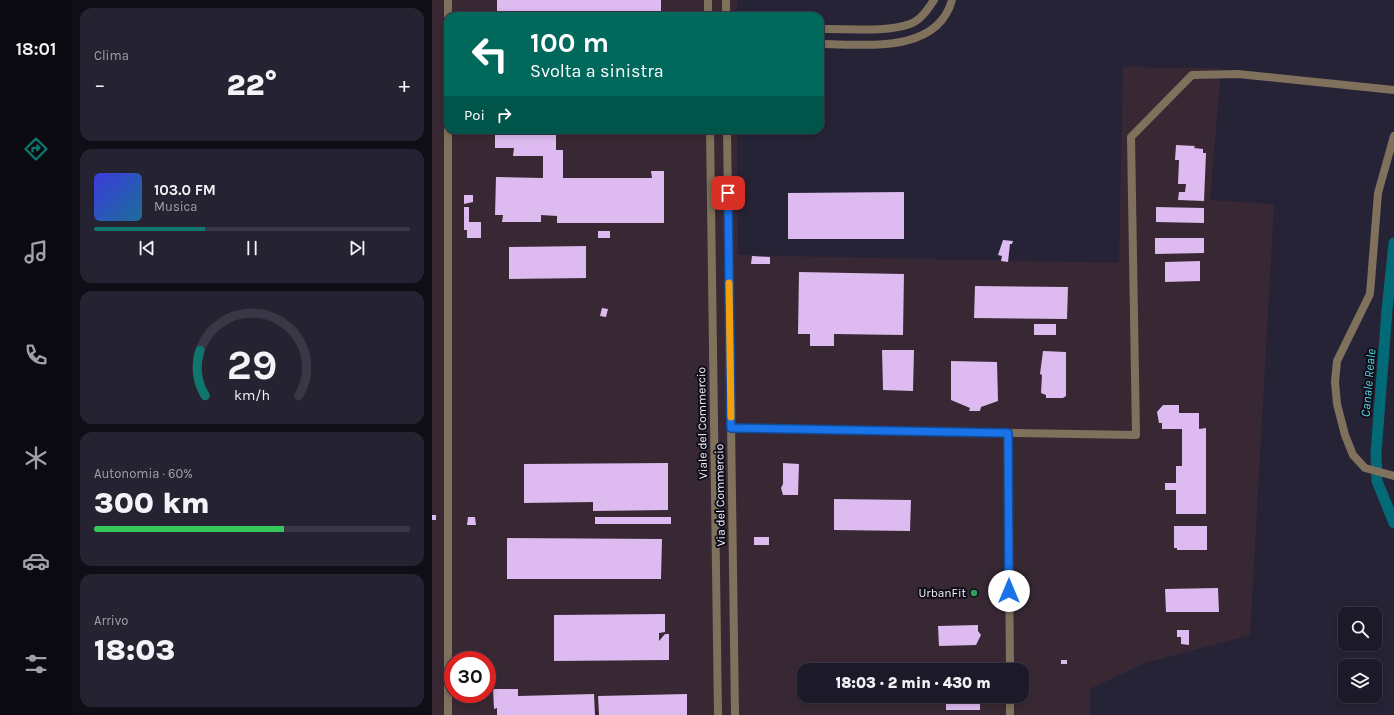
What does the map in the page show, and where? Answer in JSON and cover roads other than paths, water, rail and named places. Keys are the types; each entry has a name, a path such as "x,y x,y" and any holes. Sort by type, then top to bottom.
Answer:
{"street":[{"path":"448,0 448,12"},
{"path":"708,0 708,12"},
{"path":"726,0 726,12"},
{"path":"824,29 889,28 911,23 927,11 934,0"},
{"path":"824,44 894,44 915,39 936,27 950,6 952,0"},
{"path":"731,428 1136,435 1131,137 1192,75 1238,74 1394,90"},
{"path":"448,134 448,715"},
{"name":"Viale del Commercio","path":"710,134 718,715"},
{"name":"Via del Commercio","path":"727,134 735,715"},
{"path":"1390,474 1365,468 1353,455 1345,435 1337,404 1335,382 1337,361 1370,294 1378,193 1394,136"},
{"path":"1008,433 1010,663"},
{"path":"1010,703 1010,715"}],"waterway":[{"name":"Canale Reale","path":"1394,243 1387,310 1376,453 1377,481 1394,523"}],"place":[{"name":"UrbanFit","path":"974,593"}]}
